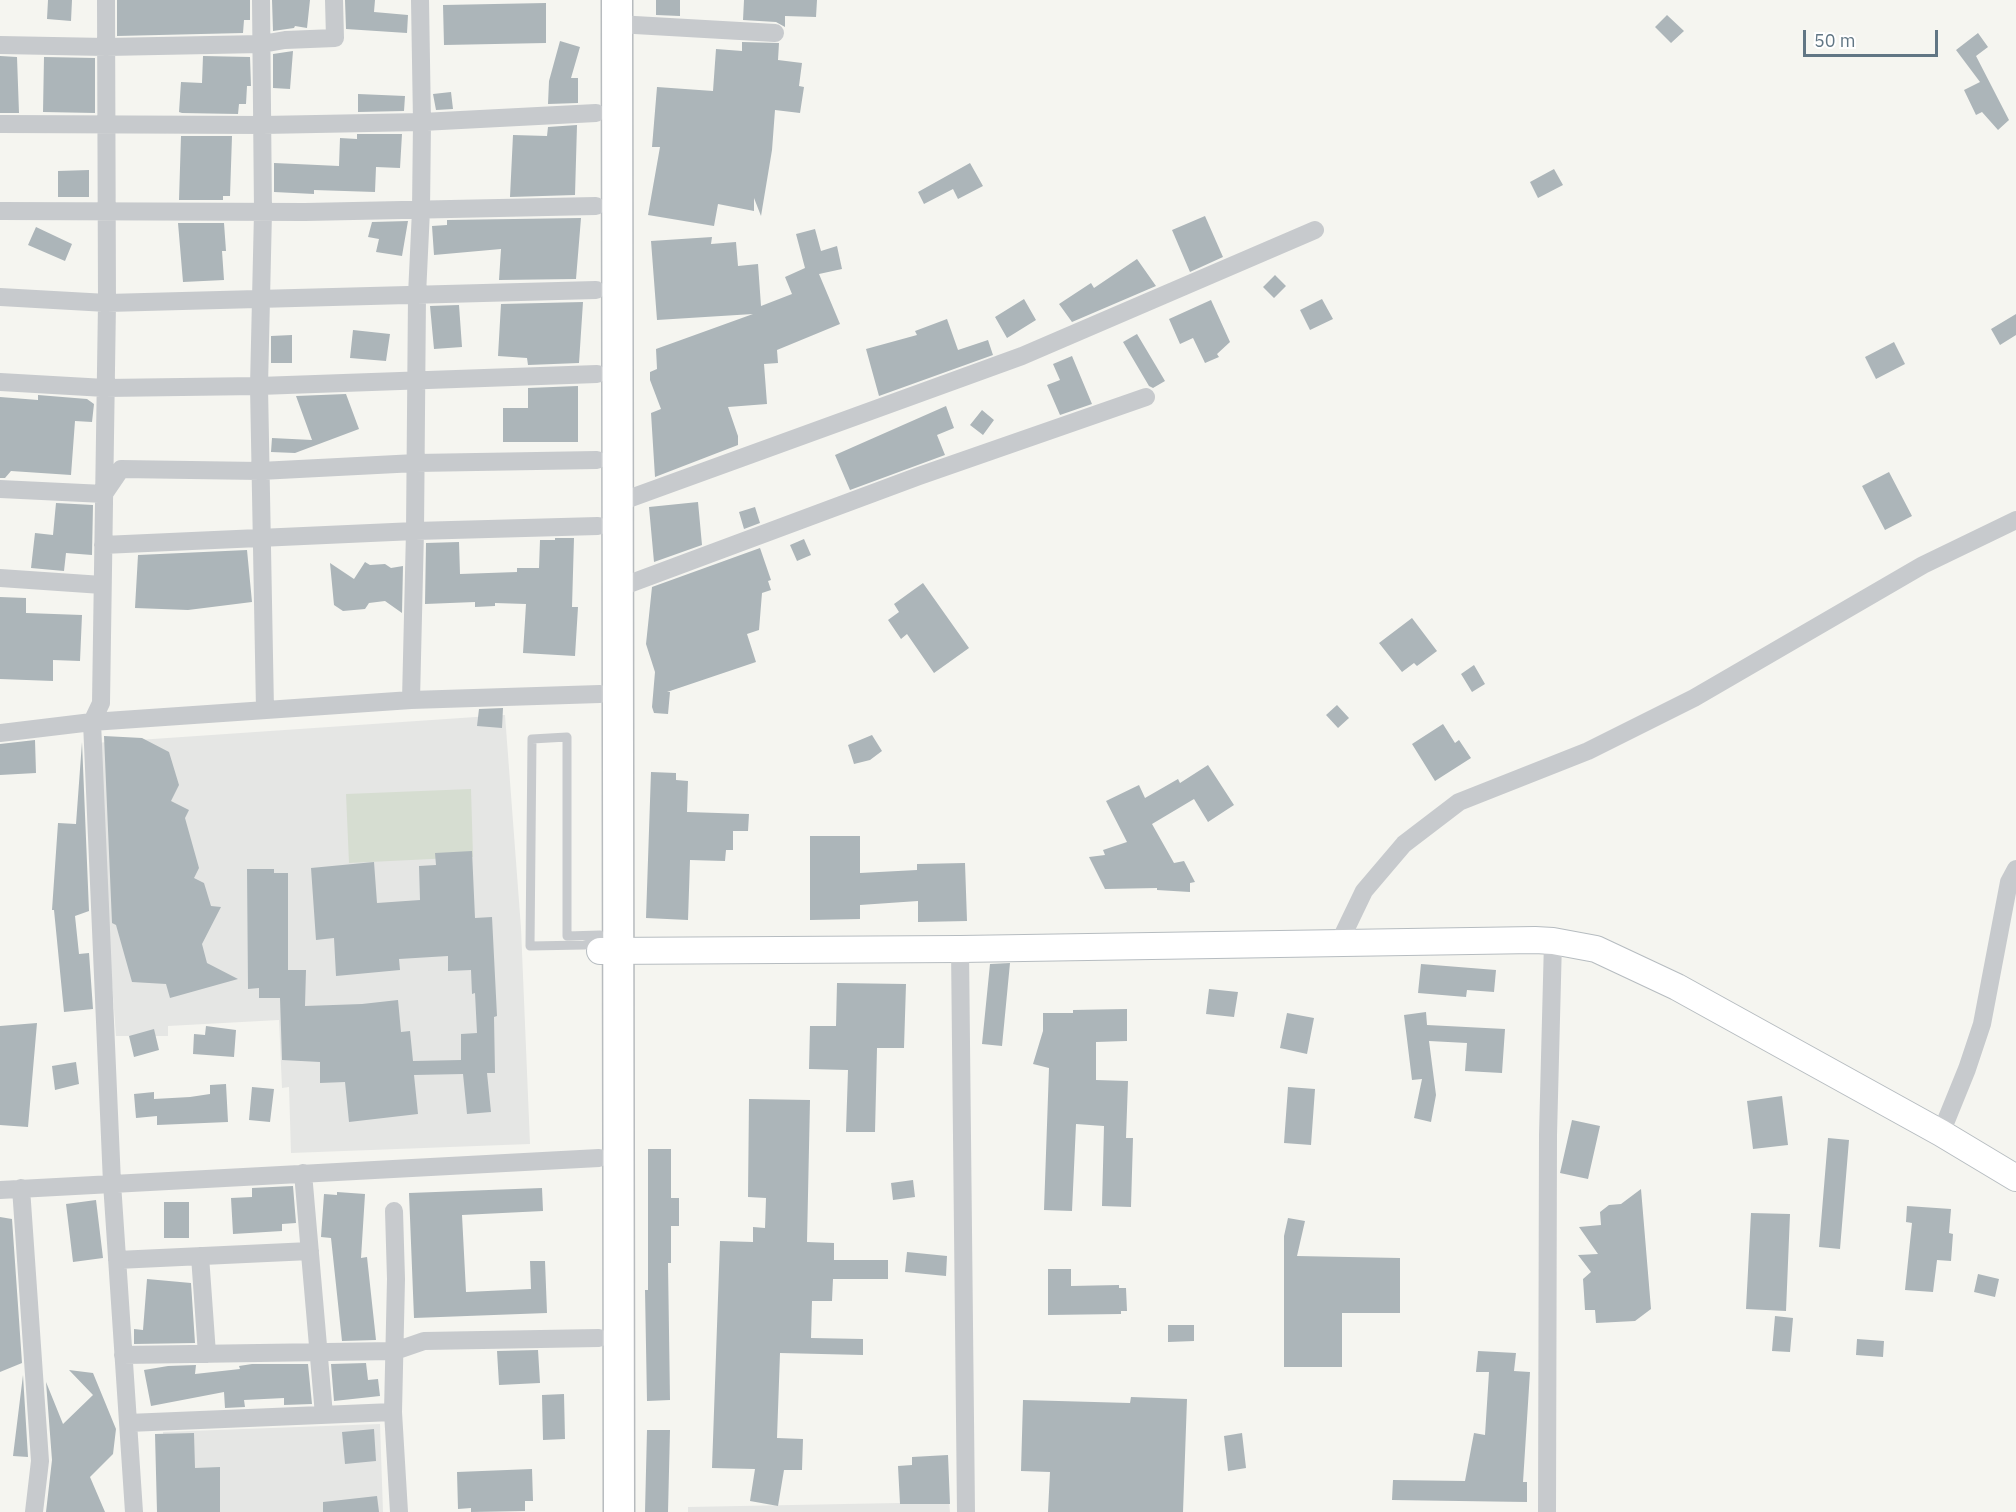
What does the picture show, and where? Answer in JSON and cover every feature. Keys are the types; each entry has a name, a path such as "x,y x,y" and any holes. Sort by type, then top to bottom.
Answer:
{"main road":[{"path":"597,0 596,290 600,694 604,945 619,1512"},
{"path":"599,1512 600,1158 604,945 619,844 617,12"}],"street":[{"path":"106,0 106,303 101,703 92,722 112,1183 134,1512"},
{"path":"261,0 263,212 259,386 265,710"},
{"path":"0,45 106,47 261,44 285,40 334,38 334,0"},
{"path":"411,700 417,294 421,210 420,0"},
{"path":"617,12 775,33"},
{"path":"0,124 262,125 422,122 596,113"},
{"path":"0,211 263,212 596,206"},
{"path":"617,503 1022,356 1315,230"},
{"path":"0,297 106,303 596,290"},
{"path":"0,382 105,388 259,386 597,374"},
{"path":"618,588 919,476 1146,397"},
{"path":"104,495 121,469 260,471 416,464 597,460"},
{"path":"0,489 104,495"},
{"path":"1339,943 1364,891 1404,844 1459,802 1588,751 1694,698 1923,565 2016,520"},
{"path":"103,545 415,531 598,526"},
{"path":"0,578 102,585"},
{"path":"0,734 92,722 411,700 600,694"},
{"path":"1941,1133 1967,1069 1982,1024 2009,882 2016,869"},
{"path":"604,945 960,949 1535,940 1596,949 1677,987 1941,1133 2016,1178"},
{"path":"1547,1512 1548,1135 1553,942"},
{"path":"960,949 966,1512"},
{"path":"0,1190 600,1158"},
{"path":"303,1173 324,1415"},
{"path":"21,1188 40,1461 34,1512"},
{"path":"394,1211 393,1412 399,1512"},
{"path":"117,1260 310,1251"},
{"path":"200,1256 207,1354"},
{"path":"123,1355 395,1351 424,1341 599,1338"},
{"path":"128,1423 393,1412"}],"lane":[{"path":"567,737 567,936 604,945 530,946 532,739 567,737"}],"shaded area":[{"path":"505,715 521,928 530,1144 291,1153 289,1087 282,1088 279,1020 168,1026 168,1036 116,1036 94,743"},
{"path":"471,789 473,857 349,863 346,794"},
{"path":"380,1424 383,1512 165,1512 163,1432"},
{"path":"949,1502 950,1512 688,1512 688,1507"}],"building":[{"path":"48,0 72,0 71,21 47,19"},
{"path":"117,0 250,0 250,20 244,20 243,33 117,36"},
{"path":"272,0 310,0 307,28 295,26 273,31"},
{"path":"345,0 375,0 374,12 408,15 407,33 346,29"},
{"path":"656,0 680,0 680,16 656,15"},
{"path":"744,0 817,0 816,17 785,16 785,27 776,22 743,20"},
{"path":"546,3 546,43 444,45 443,5"},
{"path":"1667,15 1684,31 1671,43 1655,27"},
{"path":"1978,33 1988,47 1976,56 2009,120 1998,130 1982,112 1976,115 1964,90 1980,82 1956,50"},
{"path":"560,41 580,47 571,78 578,78 578,103 548,104 549,81"},
{"path":"742,42 779,43 778,60 802,63 799,86 804,87 800,113 775,110 772,150 761,216 754,198 754,211 718,204 714,226 648,215 660,147 652,147 657,87 713,91 716,49 742,51"},
{"path":"293,51 290,89 273,88 273,54"},
{"path":"0,56 17,57 19,113 0,113"},
{"path":"203,56 250,57 251,86 247,86 246,104 239,104 238,114 179,112 181,82 202,83"},
{"path":"44,57 95,58 95,113 43,112"},
{"path":"451,92 453,109 436,110 433,94"},
{"path":"358,94 405,96 404,111 358,112"},
{"path":"577,125 575,195 510,197 513,135 547,136 548,127"},
{"path":"357,134 402,134 400,168 376,167 375,192 314,190 314,194 274,192 274,163 339,166 340,138 357,139"},
{"path":"181,136 232,136 230,196 223,196 223,200 179,200"},
{"path":"970,163 983,186 958,199 953,189 924,204 918,192"},
{"path":"1554,169 1563,185 1538,198 1530,182"},
{"path":"89,170 89,197 58,197 58,171"},
{"path":"1205,216 1223,257 1190,272 1172,230"},
{"path":"581,218 576,279 499,280 501,249 434,255 432,226 447,225 447,220"},
{"path":"408,221 402,256 376,252 379,239 368,237 372,222"},
{"path":"178,223 224,223 226,251 222,251 224,280 183,282"},
{"path":"36,227 72,244 65,261 28,245"},
{"path":"815,229 821,251 837,246 842,269 819,274 840,324 777,350 778,363 764,364 767,404 728,407 738,436 738,445 655,477 651,413 661,409 650,380 650,372 657,369 656,349 753,314 657,320 651,241 712,237 711,244 736,242 738,266 758,264 761,306 792,294 785,277 805,268 796,234"},
{"path":"1137,259 1156,286 1072,322 1059,304 1091,283 1094,288"},
{"path":"1275,275 1286,286 1274,298 1263,287"},
{"path":"1024,299 1036,320 1007,338 995,317"},
{"path":"1322,299 1333,319 1310,330 1300,310"},
{"path":"1211,300 1230,342 1217,354 1219,357 1205,363 1193,338 1180,344 1169,319"},
{"path":"583,302 579,363 528,365 527,358 498,356 501,304"},
{"path":"459,305 462,347 434,349 430,306"},
{"path":"2016,314 2016,335 2000,345 1991,329"},
{"path":"947,319 958,350 988,340 993,355 879,396 866,349 917,335 915,331"},
{"path":"353,330 390,334 386,361 350,358"},
{"path":"1137,334 1165,381 1153,388 1149,386 1123,342"},
{"path":"292,335 292,363 271,363 271,336"},
{"path":"1894,342 1905,364 1876,379 1865,357"},
{"path":"1072,356 1092,404 1060,415 1047,385 1060,380 1053,364"},
{"path":"578,386 578,442 503,442 503,408 528,408 528,388"},
{"path":"346,394 359,429 295,453 271,452 272,438 312,440 296,396"},
{"path":"38,395 87,399 94,404 92,422 75,421 71,475 11,471 5,478 0,478 0,397 38,400"},
{"path":"946,406 954,428 937,435 945,455 850,490 835,455"},
{"path":"982,410 994,420 983,435 970,425"},
{"path":"1889,472 1912,516 1885,530 1862,486"},
{"path":"698,502 702,545 654,562 649,507"},
{"path":"56,503 93,505 92,555 66,553 64,571 31,568 35,533 53,535"},
{"path":"755,507 760,523 744,529 739,512"},
{"path":"555,538 574,538 572,607 578,607 575,656 523,653 526,604 495,603 495,606 475,607 475,602 425,604 426,543 459,542 460,574 517,572 517,568 539,568 540,540 555,540"},
{"path":"804,539 811,555 797,561 790,545"},
{"path":"760,548 771,580 768,581 771,590 762,593 759,630 747,634 756,662 667,692 670,692 668,714 654,713 652,707 655,672 646,644 652,587"},
{"path":"247,550 252,602 188,610 135,608 138,555"},
{"path":"365,562 370,565 385,564 391,568 403,566 402,613 385,601 369,603 365,609 343,611 334,605 330,563 354,579"},
{"path":"923,583 969,648 934,673 907,634 901,639 888,620 899,612 894,604"},
{"path":"0,597 26,598 26,613 82,615 80,661 53,660 53,681 0,679"},
{"path":"1412,618 1437,651 1417,666 1414,663 1402,672 1379,643"},
{"path":"1474,665 1485,684 1472,692 1461,674"},
{"path":"1337,705 1349,718 1338,728 1326,715"},
{"path":"503,708 502,728 477,726 479,709"},
{"path":"1443,724 1455,743 1459,740 1471,758 1435,781 1412,744"},
{"path":"872,735 882,751 870,760 854,764 848,745"},
{"path":"104,736 142,738 169,752 179,785 171,801 189,810 185,818 199,868 194,878 204,883 211,906 221,907 202,944 207,963 238,979 170,998 166,984 132,982 116,925 112,923"},
{"path":"35,740 36,773 0,775 0,744"},
{"path":"82,742 89,911 75,916 79,954 89,953 93,1009 64,1012 54,910 52,910 58,823 76,824"},
{"path":"1208,765 1234,805 1208,822 1194,799 1152,824 1174,863 1184,861 1195,882 1190,883 1190,892 1157,890 1157,888 1105,889 1089,857 1105,855 1103,850 1127,842 1106,801 1139,785 1145,798 1178,779 1180,783"},
{"path":"651,772 676,773 676,780 688,781 687,812 749,814 748,831 733,831 733,850 726,850 725,861 690,860 688,920 646,918"},
{"path":"810,836 860,836 860,873 917,870 917,864 965,863 967,921 918,922 918,901 860,905 860,919 810,920"},
{"path":"472,851 475,918 492,917 497,1016 494,1017 495,1073 487,1073 491,1112 467,1114 463,1074 414,1075 418,1114 349,1122 345,1082 320,1083 320,1062 282,1060 280,998 259,998 259,988 248,989 247,869 274,869 274,873 288,873 288,970 306,970 305,1006 398,1000 401,1032 410,1031 413,1061 461,1060 461,1034 477,1033 475,993 472,994 471,970 448,971 448,956 399,959 400,970 336,976 334,938 316,940 311,868 374,862 377,903 420,900 419,866 436,865 435,853"},
{"path":"1010,963 1002,1046 982,1044 990,964"},
{"path":"1421,964 1496,970 1494,992 1467,990 1466,997 1418,993"},
{"path":"837,983 906,984 904,1048 877,1048 875,1132 846,1132 848,1070 809,1069 810,1026 836,1026"},
{"path":"1209,989 1238,992 1234,1017 1206,1014"},
{"path":"1127,1009 1127,1041 1096,1042 1096,1080 1128,1081 1126,1138 1133,1138 1131,1207 1102,1206 1104,1126 1076,1124 1072,1211 1044,1210 1049,1068 1033,1064 1043,1031 1043,1013"},
{"path":"1426,1012 1427,1025 1505,1029 1502,1073 1465,1071 1467,1043 1429,1041 1436,1095 1431,1122 1414,1118 1422,1079 1412,1080 1404,1015"},
{"path":"1287,1013 1314,1018 1307,1054 1280,1048"},
{"path":"37,1023 28,1127 0,1125 0,1026"},
{"path":"206,1026 236,1030 234,1057 193,1054 194,1034 205,1035"},
{"path":"154,1029 159,1050 134,1057 129,1036"},
{"path":"76,1062 79,1084 55,1090 52,1066"},
{"path":"226,1084 228,1122 157,1125 157,1116 136,1118 134,1094 154,1092 154,1099 190,1097 210,1094 210,1085"},
{"path":"252,1087 274,1089 270,1122 249,1120"},
{"path":"1288,1087 1315,1089 1311,1145 1284,1143"},
{"path":"1782,1096 1788,1145 1753,1149 1747,1101"},
{"path":"749,1099 810,1100 807,1242 834,1243 834,1260 888,1260 888,1279 833,1279 832,1301 812,1301 811,1338 863,1339 863,1355 780,1353 777,1438 803,1439 802,1470 784,1470 778,1506 750,1501 755,1469 712,1468 720,1241 753,1242 753,1227 765,1228 766,1198 748,1197"},
{"path":"1572,1120 1600,1126 1588,1179 1560,1173"},
{"path":"1828,1138 1849,1140 1840,1249 1819,1247"},
{"path":"648,1149 671,1149 671,1198 679,1198 679,1226 671,1226 671,1263 668,1263 670,1400 647,1401 645,1290 648,1290"},
{"path":"913,1180 915,1197 893,1200 891,1183"},
{"path":"293,1186 296,1223 282,1224 282,1231 233,1234 231,1198 252,1197 252,1188"},
{"path":"542,1188 543,1211 462,1215 466,1292 531,1289 530,1261 545,1261 547,1313 414,1318 409,1193"},
{"path":"1641,1189 1651,1309 1635,1321 1596,1323 1595,1310 1585,1310 1583,1279 1591,1272 1578,1255 1598,1254 1579,1227 1601,1225 1600,1212 1609,1205 1621,1204"},
{"path":"337,1192 365,1194 361,1258 367,1257 376,1340 342,1341 331,1238 321,1237 324,1194 337,1195"},
{"path":"96,1200 103,1258 73,1262 66,1204"},
{"path":"164,1202 189,1202 189,1238 164,1238"},
{"path":"1907,1206 1951,1209 1949,1233 1953,1234 1951,1261 1937,1260 1933,1292 1905,1290 1912,1223 1906,1222"},
{"path":"1751,1213 1790,1214 1786,1311 1746,1309"},
{"path":"0,1217 12,1219 22,1363 0,1372"},
{"path":"1288,1218 1305,1221 1297,1256 1400,1258 1400,1313 1342,1313 1342,1367 1284,1367 1284,1236"},
{"path":"907,1252 947,1256 946,1276 905,1272"},
{"path":"1048,1269 1071,1269 1071,1286 1119,1285 1119,1288 1126,1288 1127,1311 1121,1311 1121,1314 1048,1315"},
{"path":"1978,1274 1999,1279 1995,1297 1974,1292"},
{"path":"147,1279 191,1283 195,1343 134,1344 134,1329 143,1330"},
{"path":"1775,1316 1793,1318 1790,1352 1772,1351"},
{"path":"1168,1325 1194,1325 1194,1341 1168,1342"},
{"path":"1857,1339 1884,1341 1883,1357 1856,1355"},
{"path":"538,1350 540,1383 499,1385 497,1351"},
{"path":"1478,1351 1516,1353 1514,1371 1530,1372 1523,1482 1527,1482 1527,1502 1392,1500 1393,1480 1465,1481 1474,1433 1485,1435 1489,1372 1476,1372"},
{"path":"366,1363 368,1380 378,1379 380,1396 334,1401 331,1364"},
{"path":"308,1364 312,1404 284,1405 284,1398 244,1400 245,1407 225,1408 224,1392 151,1406 144,1370 196,1365 195,1374 240,1369 239,1366"},
{"path":"69,1370 93,1373 116,1429 113,1454 90,1477 105,1512 46,1512 52,1460 46,1382 63,1424 93,1395"},
{"path":"23,1375 28,1457 13,1456"},
{"path":"564,1394 565,1439 543,1440 542,1395"},
{"path":"1131,1397 1187,1399 1183,1512 1048,1512 1050,1472 1021,1471 1023,1400 1130,1403"},
{"path":"374,1429 376,1461 345,1464 342,1432"},
{"path":"647,1430 670,1430 668,1512 645,1512"},
{"path":"194,1433 195,1468 220,1467 220,1512 157,1512 155,1434"},
{"path":"1242,1433 1246,1468 1228,1471 1224,1436"},
{"path":"948,1455 950,1504 900,1504 898,1466 912,1465 912,1457"},
{"path":"532,1469 533,1501 525,1501 525,1511 471,1512 471,1508 458,1509 457,1472"},
{"path":"377,1496 379,1512 323,1512 323,1502"}]}
